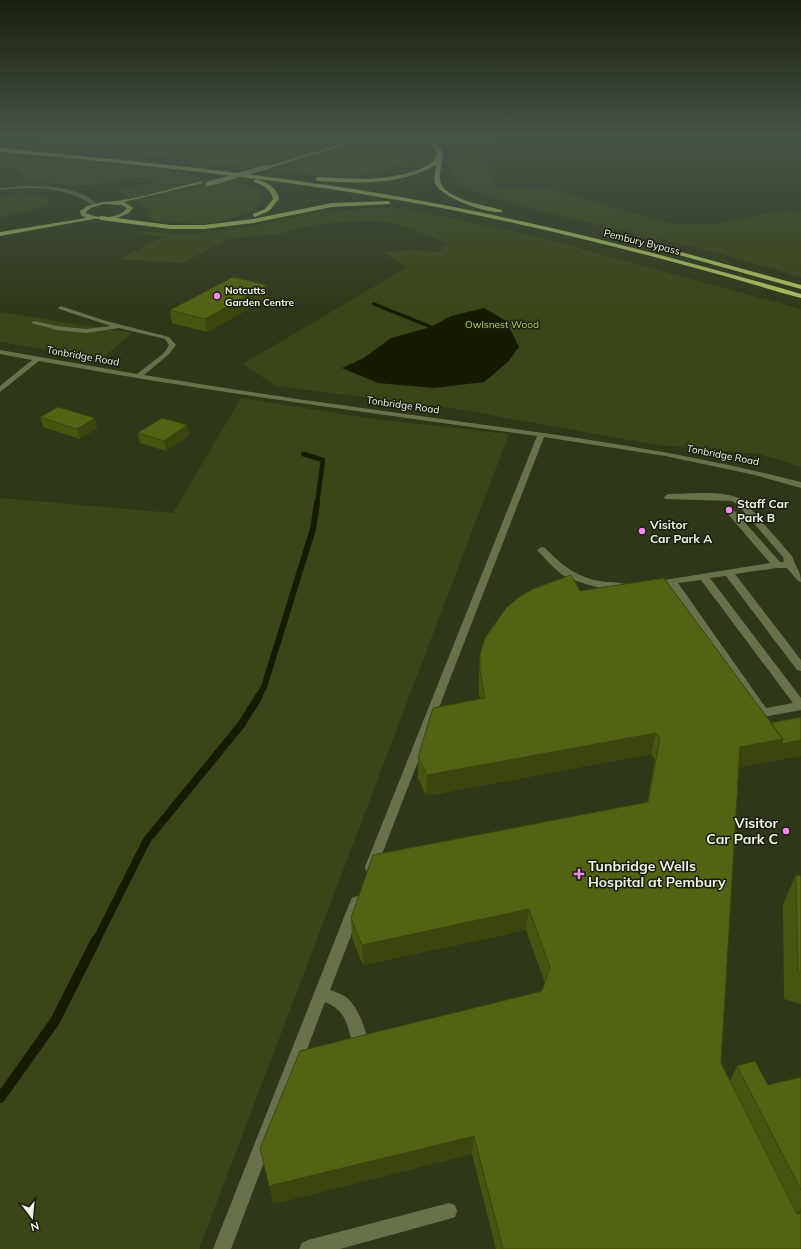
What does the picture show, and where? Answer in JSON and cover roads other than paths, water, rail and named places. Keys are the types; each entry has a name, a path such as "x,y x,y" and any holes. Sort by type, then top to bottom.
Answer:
{"highway":[{"path":"219,225 260,213 271,207 276,200 275,195"},
{"name":"Pembury Bypass","path":"377,195 459,210 629,249 801,296"},
{"path":"416,195 500,211 570,227"},
{"path":"451,195 500,211"},
{"path":"98,218 181,228 253,221 316,207 345,204 387,203 459,210"},
{"path":"134,208 132,216 145,223"},
{"name":"Pembury Bypass","path":"677,252 801,287"}],"main road":[{"path":"98,218 85,216 81,212 94,205 113,203 150,195"},
{"path":"0,234 119,216 134,208 173,195"},
{"path":"113,203 134,208"},
{"path":"0,228 69,216"}],"street":[{"path":"77,195 94,205"},
{"path":"61,308 167,338 173,345 166,354 136,377"},
{"path":"34,323 57,328 86,331 122,326"},
{"name":"Tonbridge Road","path":"0,352 136,377 246,394 607,444 762,474 801,485"},
{"path":"0,390 36,359"},
{"path":"222,1249 541,435"},
{"path":"668,497 727,497 735,499 787,556 790,565 801,578"},
{"path":"729,510 777,565"},
{"path":"542,550 561,569 578,578 604,585 624,588 777,565 790,565"},
{"path":"728,572 801,667"},
{"path":"671,581 763,713 801,706 702,576"},
{"path":"322,993 341,1003 348,1011 354,1021 361,1047"},
{"path":"308,1249 449,1211"}],"waterway":[{"path":"374,304 431,327"},
{"path":"303,454 323,460 317,504"},
{"path":"258,697 264,687 313,529 317,503"},
{"path":"96,941 147,840 241,725 259,696"},
{"path":"0,1098 55,1021 96,940"}],"place":[{"name":"Notcutts Garden Centre","path":"217,296"},
{"name":"Staff Car Park B","path":"729,510"},
{"name":"Visitor Car Park A","path":"642,531"},
{"name":"Visitor Car Park C","path":"786,831"},
{"name":"Tunbridge Wells Hospital at Pembury","path":"579,874"}],"park label":[{"name":"Owlsnest Wood","path":"502,324"}]}
